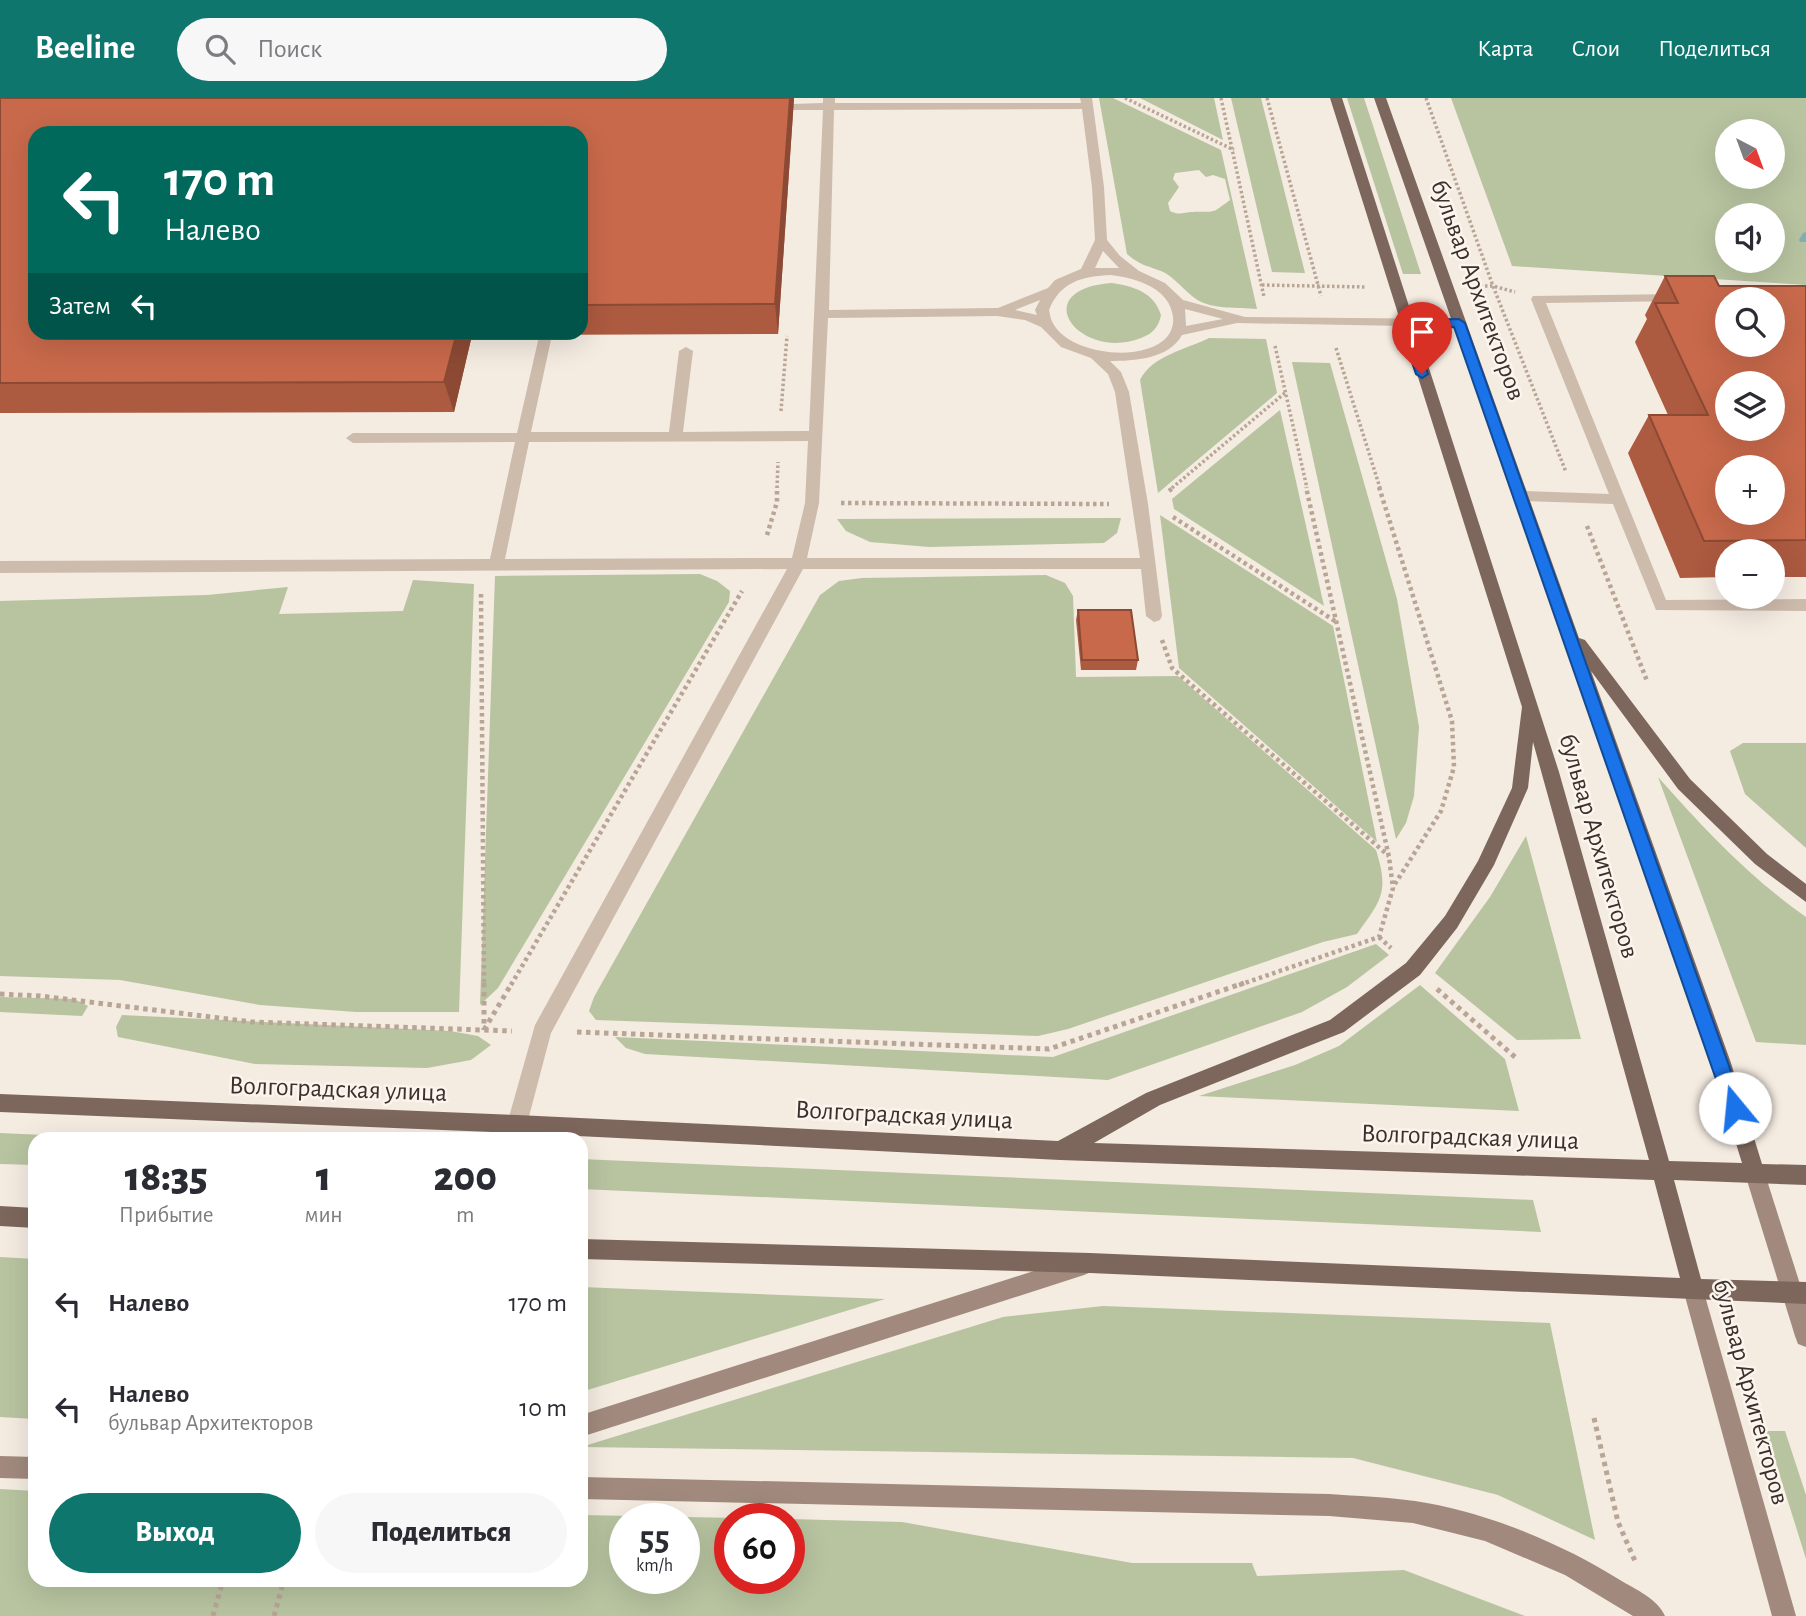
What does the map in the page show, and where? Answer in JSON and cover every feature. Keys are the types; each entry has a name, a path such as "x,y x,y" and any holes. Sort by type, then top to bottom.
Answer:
{"main road":[{"name":"бульвар Архитекторов","path":"1336,98 1405,324 1529,701 1784,1616"},
{"name":"бульвар Архитекторов","path":"1380,98 1721,1063 1755,1174 1798,1292 1806,1336"},
{"path":"1567,629 1684,784 1761,859 1806,894"},
{"path":"1060,1151 1153,1099 1337,1026 1413,969 1451,922 1485,865 1520,788 1529,701"},
{"name":"Волгоградская улица","path":"0,1103 517,1124 1060,1151 1806,1175"},
{"path":"0,1216 28,1218"},
{"path":"588,1249 1090,1263 1798,1292"},
{"path":"588,1424 1090,1263"},
{"path":"0,1467 28,1468"},
{"path":"588,1488 1329,1505 1425,1514 1498,1535 1561,1560 1629,1598 1653,1616"}],"lane":[{"path":"793,107 828,103 1087,102 1098,187 1101,240 1095,258 1086,272"},
{"path":"517,1124 542,1031 798,563 812,503 822,314 828,103"},
{"path":"1101,240 1116,259 1134,275"},
{"path":"1111,271 1134,275 1160,286 1178,303 1183,316 1179,331 1161,348 1142,355 1111,359 1097,357 1065,344 1048,329 1042,310 1060,283 1086,272 1111,271"},
{"path":"996,312 1052,292"},
{"path":"1694,298 1538,299 1661,606 1806,605"},
{"path":"1178,303 1245,321"},
{"path":"822,314 996,312 1027,316 1047,324"},
{"path":"1179,331 1245,321 1459,323"},
{"path":"496,565 544,340"},
{"path":"675,437 686,351"},
{"path":"1122,392 1130,370 1142,355"},
{"path":"1097,357 1114,372 1122,392 1141,504 1154,616"},
{"path":"353,438 815,436"},
{"path":"1522,496 1618,499"},
{"path":"0,567 1147,564"}],"path":[{"path":"1125,98 1234,150"},
{"path":"1221,98 1262,285 1370,287"},
{"path":"1267,98 1309,252"},
{"path":"1426,98 1493,286 1650,688"},
{"path":"1464,287 1493,286 1538,299"},
{"path":"1340,362 1452,721 1454,767 1441,811 1393,888 1378,937"},
{"path":"1338,623 1164,511 1163,496 1286,392 1338,623 1389,857 1393,888"},
{"path":"768,532 777,502 1163,504"},
{"path":"484,1031 758,564"},
{"path":"484,1031 481,581 496,565"},
{"path":"1154,616 1172,668 1389,857"},
{"path":"0,994 40,996 252,1022 1049,1049 1378,937"},
{"path":"1378,937 1515,1058"},
{"path":"1594,1418 1618,1522 1639,1571"},
{"path":"214,1616 221,1587"},
{"path":"274,1616 282,1587"}],"green space":[{"path":"1099,98 1113,98 1221,150 1257,309 1202,303 1166,274 1139,263 1127,254","holes":["1199,170 1206,177 1213,175 1225,179 1230,200 1213,211 1179,214 1170,211 1168,203 1179,187 1173,179 1175,173"]},
{"path":"1140,98 1214,98 1223,140"},
{"path":"1231,98 1261,98 1305,273 1272,272"},
{"path":"1347,98 1364,98 1421,274 1403,274"},
{"path":"1451,98 1806,98 1806,285 1512,266"},
{"path":"1111,283 1135,288 1153,301 1161,315 1152,332 1141,338 1119,343 1098,341 1082,333 1071,322 1067,310 1071,298 1085,288"},
{"path":"1209,338 1266,339 1277,393 1158,493 1140,380 1161,359"},
{"path":"1292,362 1330,363 1397,599 1419,727 1414,796 1406,823 1396,839"},
{"path":"1280,410 1324,606 1174,509 1172,499"},
{"path":"1160,515 1333,626 1377,842 1179,668"},
{"path":"1121,518 1117,533 1104,543 929,547 870,542 846,531 837,519"},
{"path":"700,574 717,581 730,591 729,602 498,988 480,1005 495,576"},
{"path":"1046,575 1065,583 1073,596 1076,677 1178,676 1376,850 1382,876 1381,895 1357,934 1323,942 1068,1029 1038,1036 596,1020 589,1011 594,997 820,595 839,581 862,578"},
{"path":"413,580 474,584 459,1012 356,1012 260,1005 120,980 0,976 0,601 207,595 288,587 279,614 403,611"},
{"path":"1743,743 1806,743 1806,848 1745,794 1730,751"},
{"path":"1658,777 1728,852 1765,886 1806,917 1806,1045 1756,1042"},
{"path":"1526,836 1581,1039 1517,1040 1435,973 1490,897"},
{"path":"1376,944 1389,955 1347,987 1302,1012 1108,1080 645,1054 626,1048 615,1037 1053,1057"},
{"path":"1420,985 1505,1059 1519,1111 1199,1096 1295,1065 1339,1046"},
{"path":"0,997 74,999 88,1006 82,1016 0,1012"},
{"path":"122,1015 450,1031 478,1036 491,1045 471,1060 427,1068 255,1064 118,1037 116,1027"},
{"path":"0,1133 28,1134 28,1165 0,1164"},
{"path":"588,1159 1533,1200 1541,1232 588,1189"},
{"path":"0,1257 28,1259 28,1419 0,1417"},
{"path":"588,1287 885,1299 588,1390"},
{"path":"1103,1306 1550,1323 1595,1540 1498,1495 1353,1458 588,1447 588,1445 1003,1317"},
{"path":"1766,1431 1785,1431 1806,1495 1806,1559"},
{"path":"0,1489 28,1491 28,1587 588,1587 588,1515 609,1516 609,1594 700,1594 700,1517 714,1518 714,1594 805,1594 805,1519 902,1522 1132,1563 1252,1563 1257,1576 1404,1570 1525,1616 0,1616"}],"building":[{"path":"0,98 790,98 775,304 588,305 588,126 28,126 28,340 455,340 444,382 0,383"},
{"path":"1665,276 1714,276 1719,286 1806,286 1806,540 1704,541 1649,415 1708,415 1655,303 1678,303"},
{"path":"1078,610 1131,610 1138,660 1082,660"}],"waterway":[{"path":"1803,240 1806,235"}],"route":[{"path":"1422,374 1405,324 1459,323 1735,1108"}]}
